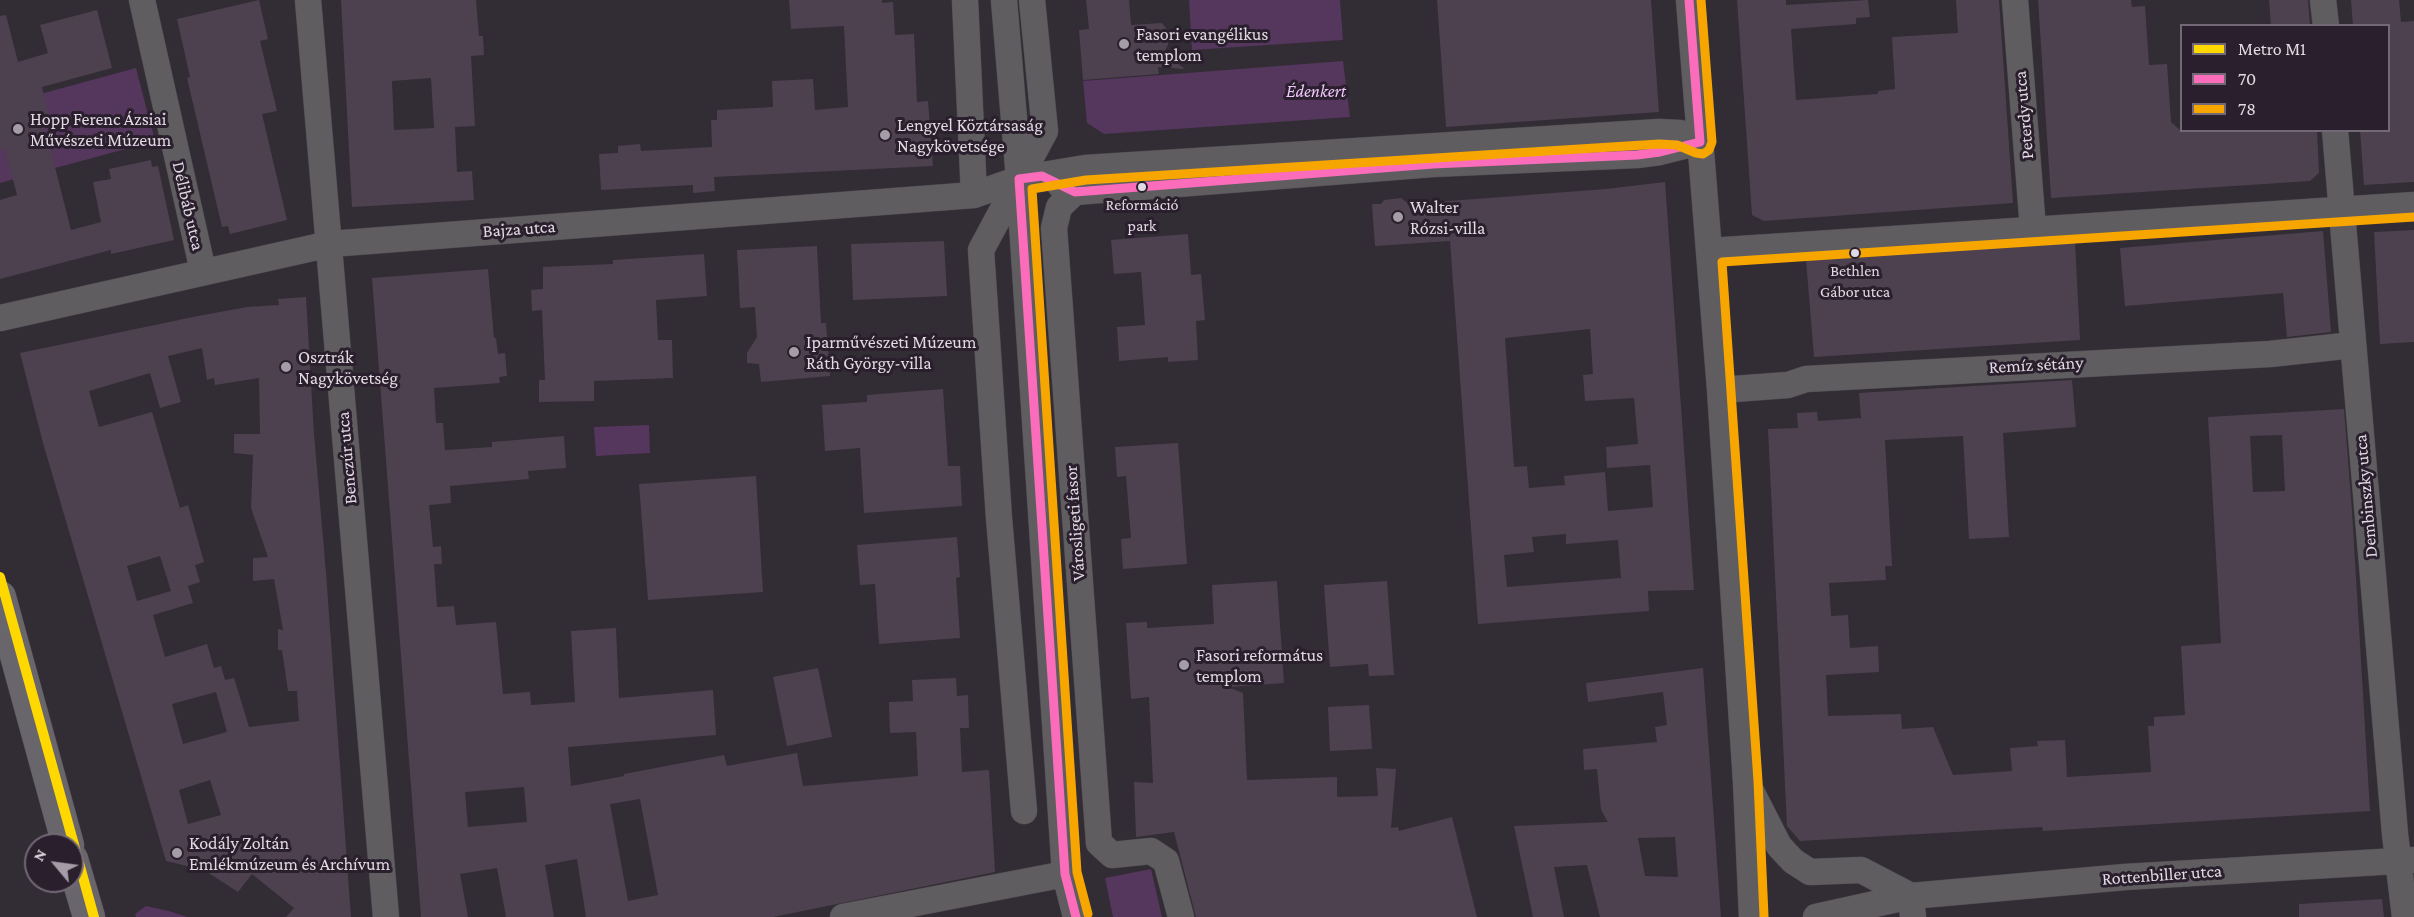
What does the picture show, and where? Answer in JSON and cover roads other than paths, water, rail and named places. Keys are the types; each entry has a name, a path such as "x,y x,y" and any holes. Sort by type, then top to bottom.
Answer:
{"main road":[{"path":"0,597 65,833"},
{"path":"81,893 88,917"}],"street":[{"name":"Délibáb utca","path":"142,0 203,271"},
{"name":"Benczúr utca","path":"308,0 386,917"},
{"path":"965,0 974,195"},
{"name":"Városligeti fasor","path":"1004,0 1030,178 1055,732 1065,874 1076,917"},
{"path":"1024,812 999,518 981,250 1030,178 1045,130 1032,0"},
{"path":"1689,0 1720,390 1746,782 1752,917"},
{"name":"Peterdy utca","path":"2015,0 2033,230"},
{"path":"2324,0 2326,24"},
{"name":"Bajza utca","path":"0,318 330,244 974,195 1030,178 1097,167 1659,132 1680,133 1700,142"},
{"name":"Dembinszky utca","path":"2335,132 2353,345 2406,860 2405,917"},
{"path":"1030,178 1075,192 1433,164 1637,155 1700,142"},
{"name":"Városligeti fasor","path":"1075,192 1059,207 1054,228 1099,843 1112,855 1152,851 1166,861 1181,917"},
{"path":"1710,250 2414,205"},
{"name":"Remíz sétány","path":"1720,390 1788,385 1806,379 2087,362 2270,354 2353,345"},
{"path":"1018,735 1055,732"},
{"path":"1746,782 1779,846 1793,861 1810,872 1861,870 1912,907"},
{"name":"Rottenbiller utca","path":"1816,917 1912,907 2125,877 2406,860"},
{"path":"843,917 1065,874"}],"metro line":[{"name":"M1","path":"0,577 94,917"}],"place":[{"name":"Fasori evangélikus templom","path":"1124,44"},
{"name":"Hopp Ferenc Ázsiai Művészeti Múzeum","path":"18,129"},
{"name":"Lengyel Köztársaság Nagykövetsége","path":"885,135"},
{"name":"Reformáció park","path":"1142,187"},
{"name":"Walter Rózsi-villa","path":"1398,217"},
{"name":"Bethlen Gábor utca","path":"1855,253"},
{"name":"Iparművészeti Múzeum Ráth György-villa","path":"794,352"},
{"name":"Osztrák Nagykövetség","path":"286,367"},
{"name":"Fasori református templom","path":"1184,665"},
{"name":"Kodály Zoltán Emlékmúzeum és Archívum","path":"177,853"}],"park label":[{"name":"Édenkert","path":"1316,91"}]}
